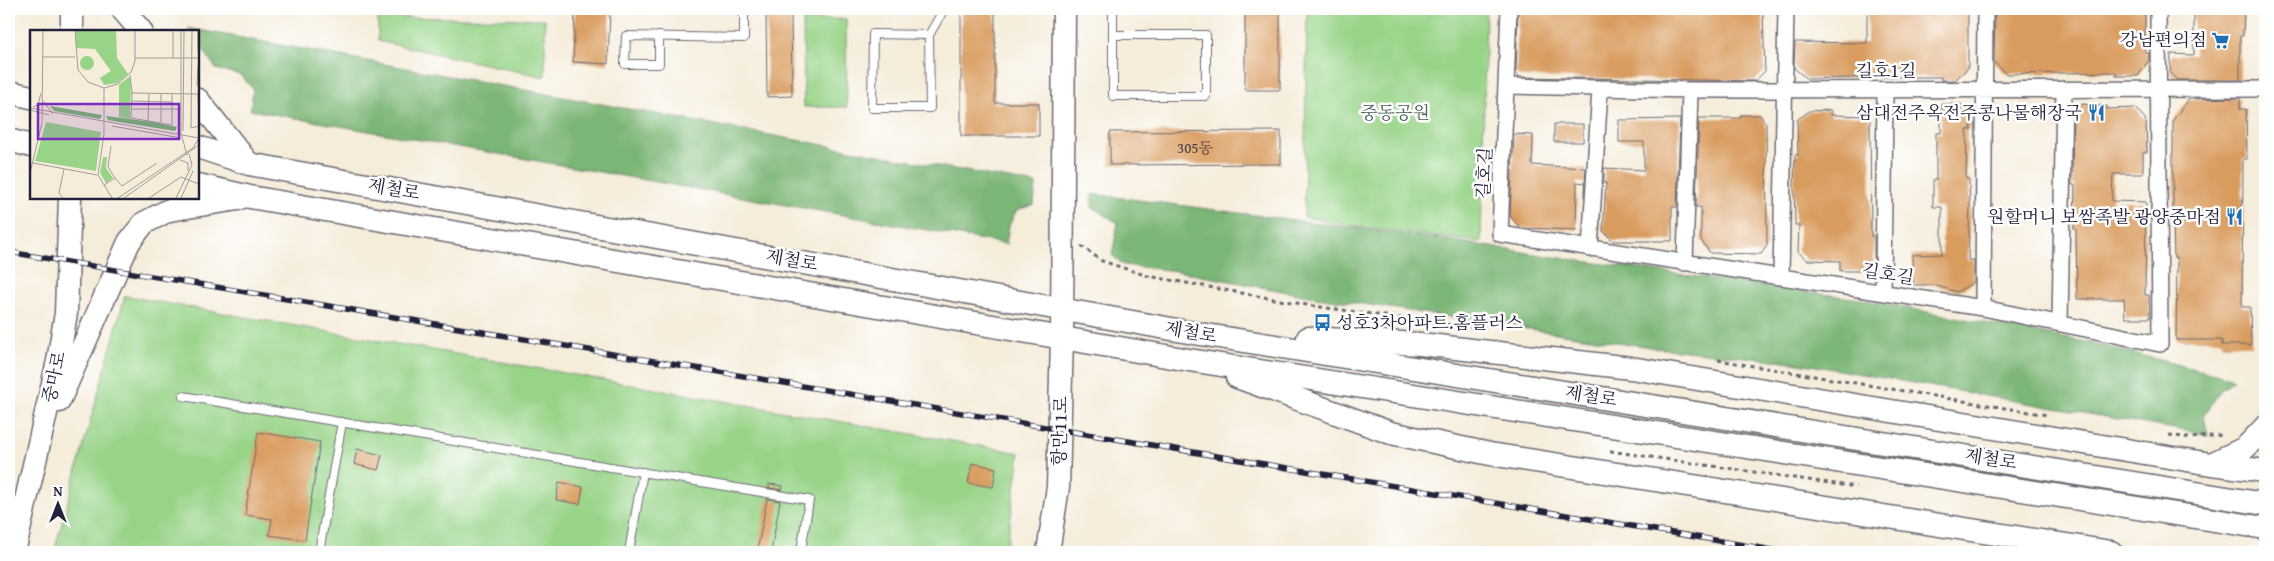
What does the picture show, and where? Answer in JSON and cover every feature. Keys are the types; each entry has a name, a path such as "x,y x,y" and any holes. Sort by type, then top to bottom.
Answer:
{"main road":[{"path":"72,9 72,30"},
{"path":"122,9 140,30"},
{"name":"항만11로","path":"1048,552 1058,486 1062,338 1064,9"},
{"path":"9,92 30,97"},
{"path":"199,101 249,164"},
{"path":"9,140 30,146"},
{"name":"제철로","path":"199,147 249,164 1194,333 2265,504"},
{"name":"제철로","path":"199,185 250,197 1189,360 2186,514 2265,528"},
{"path":"39,447 129,242 144,223 169,210 250,197"},
{"name":"중마로","path":"14,552 39,447 66,313 70,199"},
{"path":"1194,333 1420,344 1631,368 2211,464 2265,471"},
{"path":"1189,360 1391,434 1490,454 2111,552"},
{"path":"2211,464 2246,448 2265,427"}],"street":[{"name":"길호길","path":"1508,9 1507,86 1500,234 1982,308 2060,322 2160,344 2158,9"},
{"path":"1780,276 1786,9"},
{"path":"1982,308 1986,9"},
{"name":"길호1길","path":"1507,86 1690,90 2265,89"},
{"path":"1590,249 1600,89"},
{"path":"2060,322 2064,89"},
{"path":"1685,263 1690,90"},
{"path":"1883,292 1885,90"}],"lane":[{"path":"659,36 659,64 625,64 626,36 659,36 744,38 744,9"},
{"path":"928,35 873,34 872,108 930,108 928,35 944,9"},
{"path":"1113,35 1206,35 1206,96 1113,96 1113,35 1114,9"},
{"path":"183,396 809,500 801,552"},
{"path":"319,552 342,422"},
{"path":"629,552 643,472"}],"path":[{"path":"1602,449 1858,487"}],"green space":[{"name":"중동공원","path":"1307,9 1486,9 1481,242 1353,226 1304,217"},
{"path":"378,17 545,19 545,77 378,41"},
{"path":"846,19 847,107 804,107 803,20"},
{"path":"199,30 1036,184 1034,204 1016,211 1009,226 1006,244 250,110 253,89 240,75 216,69 199,44"},
{"path":"1092,194 1448,240 1560,258 1860,299 2101,345 2234,379 2220,391 2204,416 2208,435 1793,362 1656,348 1303,295 1177,271 1124,265 1112,255 1118,223 1092,207"},
{"path":"125,296 1020,453 1006,552 54,552"}],"building":[{"path":"575,9 610,9 608,64 573,62"},
{"path":"766,9 791,9 792,96 767,97"},
{"path":"961,9 995,9 995,103 1039,103 1039,136 961,136"},
{"path":"1245,9 1280,9 1280,90 1245,90"},
{"path":"1518,9 1763,9 1765,71 1755,81 1519,77 1516,73"},
{"path":"1867,9 1968,9 1968,68 1955,80 1941,80 1941,77 1807,79 1794,68 1795,42 1867,43"},
{"path":"1995,9 2145,9 2145,53 2149,53 2149,60 2138,76 2116,76 2116,72 2006,74 1994,62"},
{"path":"2194,9 2244,9 2243,36 2240,36 2240,80 2177,80 2170,73 2171,54 2194,55"},
{"path":"2240,98 2240,109 2246,109 2247,159 2243,159 2242,307 2250,307 2251,345 2222,345 2222,340 2176,340 2177,258 2174,258 2173,120 2189,99"},
{"path":"1941,104 1961,104 1971,114 1971,130 1967,130 1966,179 1969,179 1970,206 1968,260 1974,260 1974,282 1957,292 1934,285 1913,285 1912,255 1942,254 1942,207 1933,207 1933,180 1936,180 1936,133 1941,133"},
{"path":"2082,104 2107,106 2107,109 2136,108 2146,120 2147,152 2143,152 2143,174 2113,174 2112,201 2146,202 2145,295 2149,295 2150,318 2125,318 2124,299 2077,299 2076,229 2074,229 2075,185 2072,185 2073,113"},
{"path":"1831,110 1831,115 1870,116 1871,236 1874,236 1874,262 1862,271 1840,271 1840,261 1807,260 1798,252 1799,225 1795,225 1794,185 1795,155 1798,155 1797,120 1809,111"},
{"path":"1741,115 1760,115 1766,123 1767,246 1761,254 1710,253 1701,240 1701,207 1696,207 1699,118 1741,118"},
{"path":"1680,119 1677,207 1672,207 1672,241 1613,241 1603,231 1606,183 1604,183 1604,168 1644,170 1644,142 1619,142 1619,120"},
{"path":"1554,124 1583,124 1583,142 1554,142"},
{"path":"1281,131 1281,164 1110,165 1110,132"},
{"path":"1514,134 1533,135 1532,165 1586,168 1585,183 1577,182 1576,230 1520,228 1510,216"},
{"path":"258,432 320,442 305,540 269,535 272,519 245,515"},
{"path":"357,449 382,455 378,470 354,464"},
{"path":"972,463 996,468 993,487 968,483"},
{"path":"559,482 583,487 580,504 556,500"},
{"path":"769,484 783,486 782,490 769,488"},
{"path":"767,499 780,501 771,552 757,552"}],"railway":[{"path":"9,252 1785,552"}],"place":[{"name":"강남편의점","path":"2221,40"},
{"name":"삼대전주옥전주콩나물해장국","path":"2096,113"},
{"name":"원할머니 보쌈족발 광양중마점","path":"2235,217"},
{"name":"성호3차아파트.홈플러스","path":"1322,323"}]}
